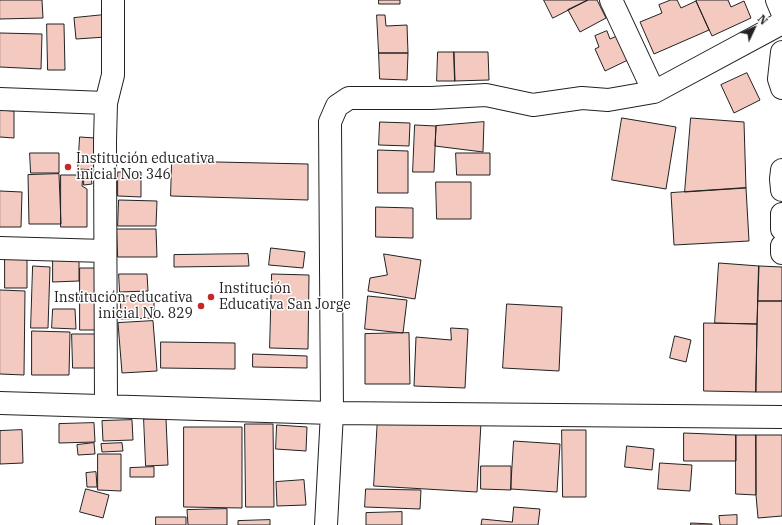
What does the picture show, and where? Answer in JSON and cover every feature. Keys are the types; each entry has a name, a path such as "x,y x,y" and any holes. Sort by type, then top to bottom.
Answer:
{"street":[{"path":"106,406 106,103 113,75 113,0"},
{"path":"611,0 654,92"},
{"path":"777,0 782,12"},
{"path":"326,525 332,413 330,122 337,106 349,98 431,98 486,95 534,105 582,98 608,100 654,92 782,23"},
{"path":"782,52 779,79 782,88"},
{"path":"0,99 106,103"},
{"path":"782,170 782,190"},
{"path":"782,214 782,229"},
{"path":"782,246 782,253"},
{"path":"0,248 106,251"},
{"path":"0,403 332,413 782,417"}],"building":[{"path":"0,0 42,0 43,18 0,19"},
{"path":"379,0 400,0 400,4 379,4"},
{"path":"544,0 588,0 553,18"},
{"path":"588,0 597,0 606,18 580,32 568,10"},
{"path":"671,0 677,0 681,8 696,1 709,30 654,54 640,22 662,13 659,5"},
{"path":"728,0 731,7 744,1 751,18 712,36 696,1"},
{"path":"104,15 106,37 76,39 74,18"},
{"path":"377,15 385,15 386,26 407,25 408,53 379,53"},
{"path":"47,24 64,24 65,70 48,70"},
{"path":"607,31 610,39 619,35 630,59 605,71 595,49 599,47 595,36"},
{"path":"0,33 42,34 41,69 0,67"},
{"path":"438,52 454,52 455,81 437,81"},
{"path":"454,52 488,52 489,80 455,81"},
{"path":"379,53 408,53 407,80 380,79"},
{"path":"747,73 760,100 734,113 721,85"},
{"path":"0,110 14,111 14,138 0,137"},
{"path":"622,118 676,127 666,189 612,180"},
{"path":"691,118 744,122 746,188 685,192"},
{"path":"380,122 410,123 409,146 379,145"},
{"path":"484,122 483,152 435,146 436,126"},
{"path":"415,125 436,126 434,172 413,172"},
{"path":"80,137 95,138 94,170 78,169"},
{"path":"378,150 408,151 408,193 378,193"},
{"path":"30,153 59,153 59,173 31,173"},
{"path":"456,153 490,153 490,175 457,175"},
{"path":"172,161 308,164 308,200 171,196"},
{"path":"118,172 141,172 141,197 118,196"},
{"path":"59,174 61,224 29,224 28,175"},
{"path":"61,175 83,175 82,186 87,189 87,227 61,227"},
{"path":"84,177 91,177 92,184 84,185"},
{"path":"436,182 471,182 471,219 437,219"},
{"path":"746,188 749,241 674,245 671,193"},
{"path":"0,191 22,192 21,227 0,227"},
{"path":"119,200 157,201 156,226 118,226"},
{"path":"376,207 413,208 413,238 376,237"},
{"path":"117,229 156,229 157,257 118,257"},
{"path":"271,248 305,252 303,268 269,265"},
{"path":"248,254 249,266 174,267 174,255"},
{"path":"384,254 421,260 415,299 368,291 370,278 387,275"},
{"path":"53,255 79,255 79,281 53,282"},
{"path":"5,257 27,257 27,288 5,288"},
{"path":"719,263 759,266 757,324 715,323"},
{"path":"33,266 50,267 48,328 31,328"},
{"path":"759,266 782,267 782,301 758,301"},
{"path":"80,268 97,268 96,330 80,330"},
{"path":"119,274 147,274 148,291 120,292"},
{"path":"272,274 309,275 308,349 270,348"},
{"path":"0,290 25,291 24,375 0,374"},
{"path":"121,296 154,296 154,318 121,319"},
{"path":"368,296 407,300 403,333 365,329"},
{"path":"758,301 782,301 782,392 756,392"},
{"path":"507,304 562,307 559,371 503,368"},
{"path":"53,309 75,309 76,329 52,328"},
{"path":"153,321 157,371 122,373 118,323"},
{"path":"704,323 757,324 756,392 704,391"},
{"path":"451,328 468,329 465,388 414,386 416,337 451,340"},
{"path":"32,331 70,332 69,375 32,375"},
{"path":"409,333 410,384 365,384 365,334"},
{"path":"72,334 96,334 97,368 73,368"},
{"path":"675,336 691,340 686,362 670,358"},
{"path":"161,342 235,343 235,369 161,368"},
{"path":"253,354 307,356 307,368 253,367"},
{"path":"378,416 481,423 477,492 374,486"},
{"path":"144,419 166,419 168,465 146,466"},
{"path":"132,420 133,440 103,441 102,421"},
{"path":"94,423 95,442 59,443 59,424"},
{"path":"245,424 273,424 274,507 246,507"},
{"path":"277,425 307,427 306,451 276,449"},
{"path":"184,427 242,427 242,508 184,507"},
{"path":"22,430 23,463 0,464 0,431"},
{"path":"562,430 586,430 586,497 563,497"},
{"path":"684,433 736,435 736,461 684,461"},
{"path":"736,435 756,435 756,495 736,494"},
{"path":"756,435 782,435 782,516 758,518 756,495"},
{"path":"514,441 560,444 557,492 511,489"},
{"path":"94,443 95,454 78,455 77,445"},
{"path":"122,443 123,451 102,452 101,444"},
{"path":"627,446 654,449 652,470 625,467"},
{"path":"98,454 121,454 121,491 98,490"},
{"path":"660,463 692,465 690,491 658,489"},
{"path":"481,466 511,466 511,490 481,489"},
{"path":"154,467 154,477 130,477 130,468"},
{"path":"96,472 97,487 87,487 86,473"},
{"path":"304,480 306,505 277,506 276,482"},
{"path":"86,489 109,495 103,518 80,512"},
{"path":"366,489 421,490 420,509 365,507"},
{"path":"514,507 540,509 538,525 481,525 482,519 512,522"},
{"path":"227,509 227,525 188,525 187,510"},
{"path":"402,512 402,525 366,525 366,513"},
{"path":"737,515 737,525 720,525 719,516"},
{"path":"156,517 186,517 186,525 156,525"},
{"path":"270,520 270,525 238,525 238,521"},
{"path":"691,523 712,524 712,525 691,525"}],"place":[{"name":"Institución educativa inicial No. 346","path":"68,167"},
{"name":"Institución Educativa San Jorge","path":"211,297"},
{"name":"Institución educativa inicial No. 829","path":"201,306"}]}
